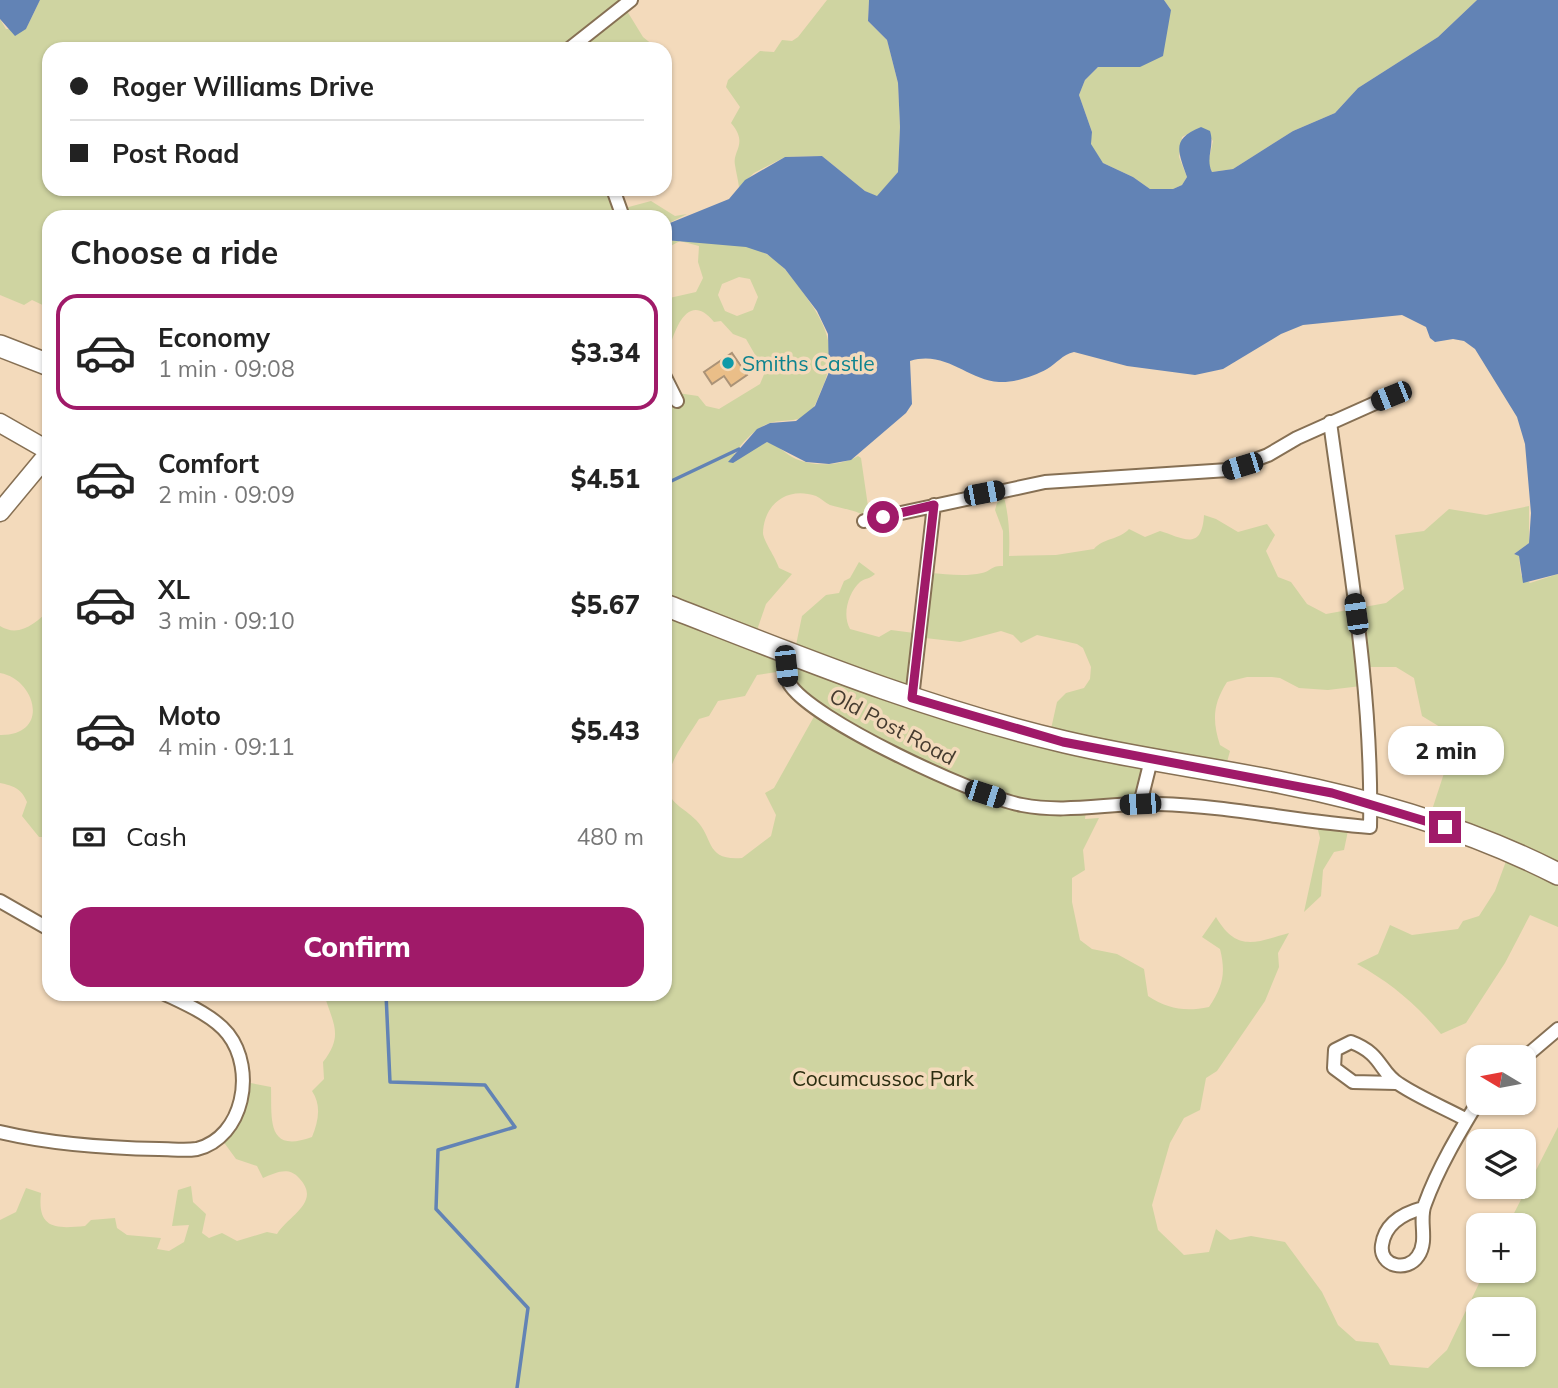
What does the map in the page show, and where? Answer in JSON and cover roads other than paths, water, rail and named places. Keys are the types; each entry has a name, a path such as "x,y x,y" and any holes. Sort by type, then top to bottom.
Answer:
{"main road":[{"path":"0,346 42,362"},
{"path":"672,608 912,698 1063,742 1281,782 1370,803 1475,837 1558,874"}],"street":[{"path":"578,42 631,0"},
{"path":"672,391 677,401"},
{"path":"864,521 1045,482 1228,470 1268,455 1330,422 1391,396"},
{"path":"1330,422 1357,625 1370,803"},
{"path":"0,423 42,448"},
{"path":"0,512 42,461"},
{"path":"912,698 934,505"},
{"name":"Old Post Road","path":"784,652 788,680 807,702 902,757 985,794 1045,809 1140,804 1237,809 1370,827 1370,803"},
{"path":"1140,804 1151,760"},
{"path":"0,901 42,925"},
{"path":"0,1132 64,1142 175,1150 199,1148 226,1132 237,1114 242,1096 243,1073 237,1049 222,1028 177,1001"},
{"path":"1536,1048 1558,1029"},
{"path":"1396,1083 1367,1084 1346,1079 1334,1068 1335,1050 1351,1042 1361,1046 1383,1063 1396,1083 1467,1120"},
{"path":"1423,1208 1397,1219 1385,1234 1381,1247 1390,1264 1410,1264 1418,1256 1424,1233 1423,1208 1470,1115"}],"water":[{"path":"0,0 40,0 26,29 15,36 0,19"},
{"path":"869,0 1164,0 1171,10 1163,56 1140,67 1098,67 1085,80 1079,95 1092,132 1091,144 1103,163 1133,177 1150,189 1173,189 1182,185 1187,177 1181,160 1181,141 1201,127 1210,131 1209,162 1212,172 1233,169 1293,131 1335,113 1358,88 1438,37 1477,0 1558,0 1558,574 1523,583 1519,556 1514,554 1529,543 1531,513 1525,444 1517,417 1475,349 1464,341 1453,339 1435,342 1430,338 1426,327 1402,315 1303,325 1281,334 1223,369 1195,375 1127,366 1074,352 1036,374 1005,382 987,380 935,359 910,361 912,404 906,413 851,460 829,464 806,462 767,442 733,463 728,462 757,429 770,423 796,421 815,406 829,372 828,334 817,311 785,269 767,254 746,247 672,241 672,222 729,199 745,180 785,157 822,156 865,191 877,196 898,172 898,83 887,40 868,21"}],"waterway":[{"path":"672,481 739,449"},
{"path":"386,1001 390,1082 485,1085 515,1127 438,1150 436,1209 528,1308 517,1388"}],"place":[{"name":"Smiths Castle","path":"728,363"}],"park label":[{"name":"Cocumcussoc Park","path":"883,1078"}]}
